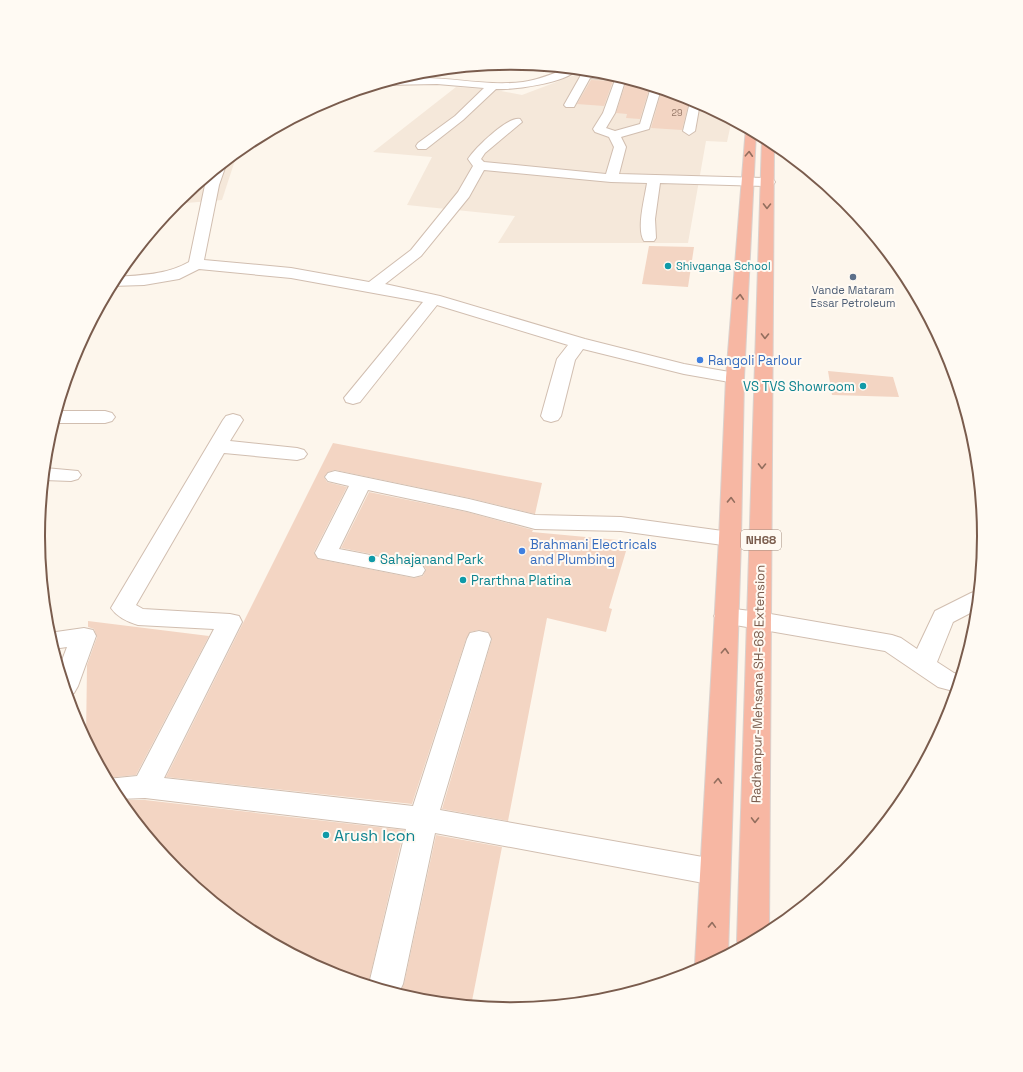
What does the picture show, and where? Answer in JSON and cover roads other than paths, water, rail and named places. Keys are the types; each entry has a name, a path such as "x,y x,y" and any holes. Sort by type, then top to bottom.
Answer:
{"highway":[{"name":"NH68","path":"711,957 730,539 735,378 757,182 751,136"},
{"name":"Radhanpur-Mehsana SH-68 Extension","path":"753,935 759,620 757,182 766,145"}],"street":[{"path":"535,70 536,82"},
{"path":"405,82 437,81 492,85 524,85 565,72"},
{"path":"570,105 586,75"},
{"path":"619,82 609,113 599,129 614,135 645,126 655,92"},
{"path":"422,146 459,118 492,85"},
{"path":"689,131 694,107"},
{"path":"516,122 477,154 474,159 480,166 610,178 757,182"},
{"path":"610,178 620,147 614,135"},
{"path":"372,287 416,253 464,194 480,166"},
{"path":"649,238 648,218 654,180"},
{"path":"196,264 206,186 210,181"},
{"path":"121,281 144,280 180,274 196,264 291,273 434,299 579,343 684,369 735,378"},
{"path":"353,398 434,299"},
{"path":"551,416 566,359 579,343"},
{"path":"61,417 105,417"},
{"path":"145,787 230,622 138,617 123,608 233,420"},
{"path":"217,446 297,454"},
{"path":"49,474 71,475"},
{"path":"335,477 361,484 469,505 535,522 622,524 730,539"},
{"path":"361,484 326,553 414,570"},
{"path":"923,665 943,617 973,601"},
{"path":"726,616 759,620 892,644 947,681 954,682"},
{"path":"57,640 84,636 68,679"},
{"path":"386,984 423,819 479,639"},
{"path":"119,788 145,787 423,819 714,872"}],"place":[{"name":"Shivganga School","path":"668,266"},
{"name":"Vande Mataram Essar Petroleum","path":"853,277"},
{"name":"Rangoli Parlour","path":"700,360"},
{"name":"VS TVS Showroom","path":"863,386"},
{"name":"Brahmani Electricals and Plumbing","path":"522,551"},
{"name":"Sahajanand Park","path":"372,559"},
{"name":"Prarthna Platina","path":"463,580"},
{"name":"Arush Icon","path":"326,835"}]}
